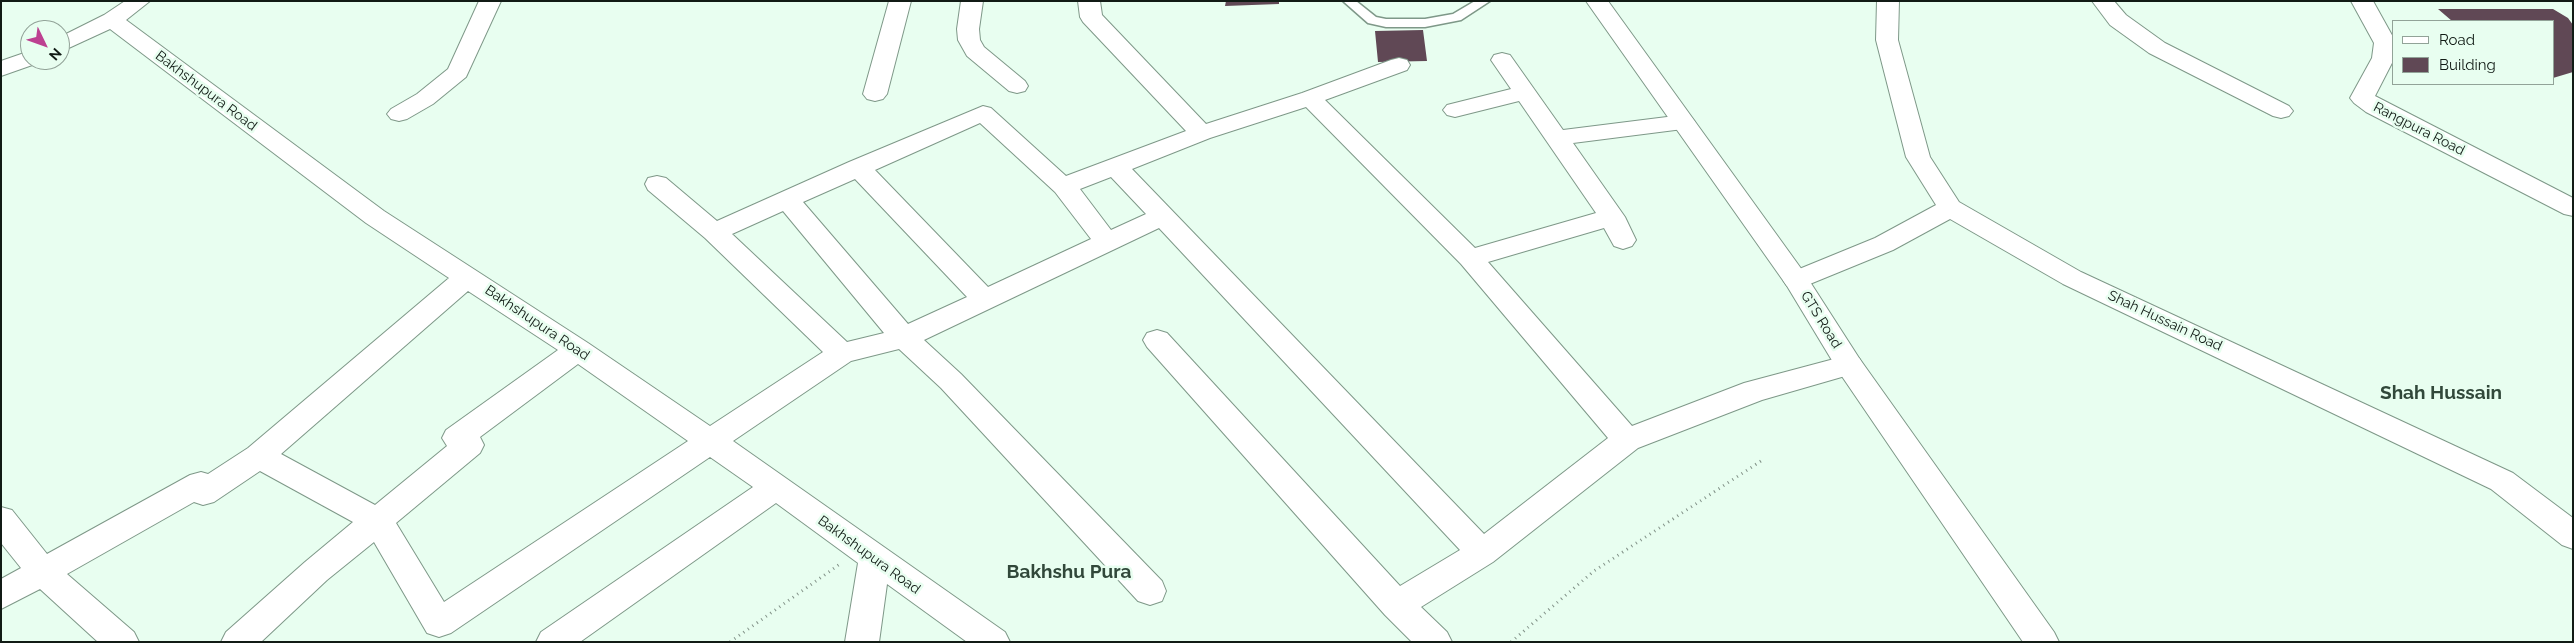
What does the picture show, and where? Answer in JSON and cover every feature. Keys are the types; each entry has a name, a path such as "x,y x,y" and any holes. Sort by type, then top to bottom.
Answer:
{"street":[{"path":"70,40 112,20 139,1"},
{"path":"399,114 425,99 458,72 490,1"},
{"path":"875,94 900,1"},
{"path":"972,1 968,29 969,40 975,51 1017,86"},
{"path":"1089,1 1091,17 1202,133"},
{"name":"GTS Road","path":"1597,1 1796,280 1849,365 2042,642"},
{"name":"Shah Hussain Road","path":"1888,1 1888,40 1918,157 1950,208 2072,278 2502,481 2573,536"},
{"path":"2103,1 2118,20 2157,48 2280,110"},
{"name":"Rangpura Road","path":"2362,1 2385,43 2383,58 2362,98 2374,106 2573,208"},
{"name":"Bakhshupura Road","path":"112,20 375,217 578,350 776,487 868,555 993,642"},
{"path":"1470,258 1618,229 1502,60"},
{"path":"1,69 20,62"},
{"path":"1064,186 1202,133 1310,98 1399,65"},
{"path":"1455,110 1525,93"},
{"path":"1310,98 1470,258 1627,440"},
{"path":"714,232 983,113 1058,183 1064,186 1107,242"},
{"path":"1557,138 1683,122"},
{"path":"858,167 985,300"},
{"path":"1116,167 1482,553"},
{"path":"657,184 714,232 842,353"},
{"path":"787,200 904,338 951,381 1150,591"},
{"path":"1796,280 1884,244 1950,208"},
{"path":"259,456 378,521 439,623 842,353 904,338 1162,216"},
{"path":"1,594 201,484 203,493 259,456 467,277"},
{"path":"1157,340 1397,605 1435,642"},
{"path":"238,642 469,445 457,438 578,350"},
{"path":"1397,605 1482,553 1627,440 1754,391 1849,365"},
{"path":"553,642 776,487"},
{"path":"1,519 42,571 122,642"},
{"path":"862,642 868,555"}],"lane":[{"path":"1349,1 1372,20 1386,23 1447,20 1484,1"}],"path":[{"path":"1511,642 1594,571 1764,458"},
{"path":"730,642 868,555"}],"building":[{"path":"1226,1 1279,1 1279,4 1225,6"},
{"path":"2438,9 2553,9 2568,18 2573,25 2573,72 2554,78 2554,20 2451,20"},
{"path":"1423,30 1427,61 1378,62 1375,31"}],"district":[{"name":"Shah Hussain","path":"2441,393"},
{"name":"Bakhshu Pura","path":"1069,572"}]}
